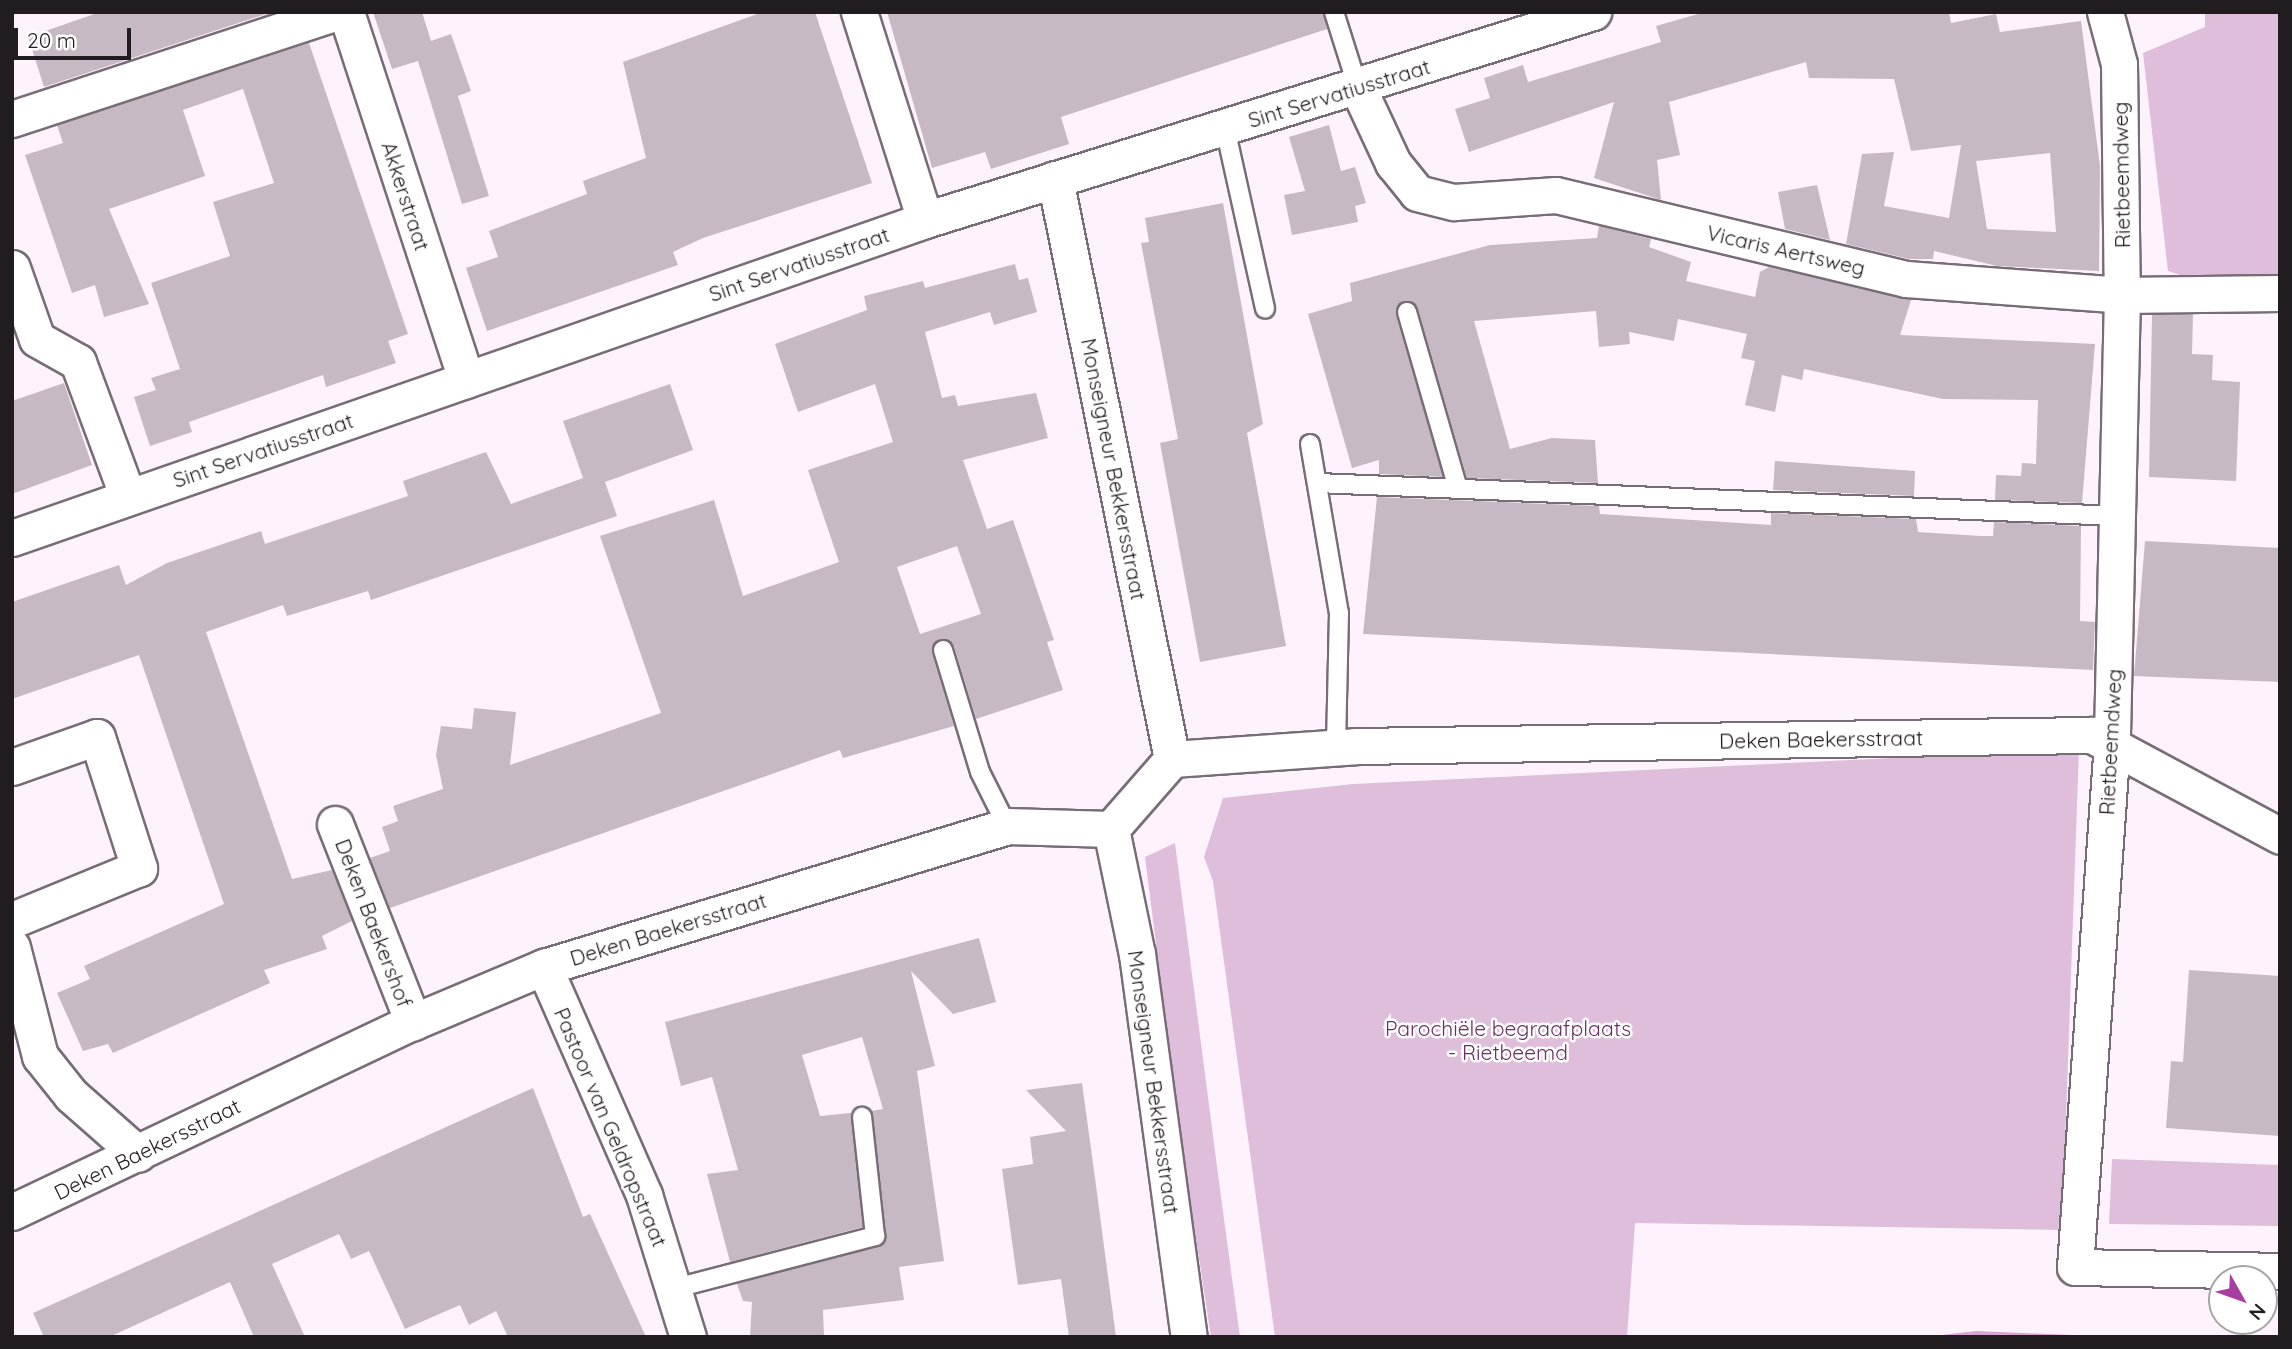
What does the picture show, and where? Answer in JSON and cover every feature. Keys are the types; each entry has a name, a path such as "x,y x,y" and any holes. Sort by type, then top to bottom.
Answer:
{"street":[{"path":"12,119 337,12"},
{"name":"Akkerstraat","path":"346,12 466,380"},
{"path":"859,12 925,220"},
{"name":"Sint Servatiusstraat","path":"12,538 925,220 1358,88 1593,12"},
{"name":"Rietbeemdweg","path":"2105,12 2119,64 2122,295 2112,742 2075,1268 2280,1271"},
{"name":"Vicaris Aertsweg","path":"1358,88 1393,163 1417,193 1454,202 1556,195 1906,279 2122,295 2280,293"},
{"name":"Monseigneur Bekkersstraat","path":"1055,179 1172,759"},
{"path":"12,268 37,339 78,362 128,497"},
{"name":"Deken Baekersstraat","path":"1172,759 1336,747 2092,735 2112,742 2280,836"},
{"path":"12,767 97,737 139,868 12,919"},
{"path":"1111,829 1172,759"},
{"name":"Deken Baekershof","path":"335,824 413,1022"},
{"name":"Deken Baekersstraat","path":"12,1213 413,1022 544,967 1007,826 1111,829"},
{"name":"Monseigneur Bekkersstraat","path":"1111,829 1137,954 1189,1337"},
{"path":"12,947 40,1056 71,1095 138,1154"},
{"name":"Pastoor van Geldropstraat","path":"544,967 644,1195 676,1288 688,1337"}],"lane":[{"path":"1334,12 1358,88"},
{"path":"1225,128 1265,309"},
{"path":"1406,312 1457,485"},
{"path":"1310,444 1339,613 1336,747"},
{"path":"1317,483 1457,485 2117,516"},
{"path":"943,650 980,772 1007,826"},
{"path":"676,1288 875,1236 862,1117"}],"green space":[{"path":"2205,12 2280,12 2280,276 2189,278 2168,271 2143,53 2205,27"},
{"name":"Parochiële begraafplaats - Rietbeemd","path":"2079,749 2062,1230 1635,1223 1627,1337 1275,1337 1213,881 1204,857 1223,798 1353,784"},
{"path":"1175,843 1240,1337 1211,1337 1181,1140 1145,857"},
{"path":"2112,1159 2280,1165 2280,1226 2109,1224"}],"shaded area":[{"path":"1976,1331 2119,1337 1925,1337"}],"building":[{"path":"100,12 272,12 44,87 28,37"},
{"path":"373,12 422,12 431,41 451,34 471,91 458,96 489,196 462,204 418,61 392,69"},
{"path":"763,12 815,12 872,183 703,238 673,252 678,265 487,331 466,268 498,257 489,231 587,194 583,181 646,158 623,62"},
{"path":"887,12 1323,12 1327,29 1061,117 1069,144 991,169 985,152 932,168"},
{"path":"1705,12 1949,12 1951,23 1996,14 2000,32 2081,21 2100,166 2099,271 1997,266 1934,251 1933,259 1909,259 1846,244 1862,154 1894,152 1884,206 1949,218 1961,145 1911,151 1894,79 1809,78 1806,62 1669,102 1680,155 1657,160 1661,200 1594,178 1614,102 1469,152 1455,109 1490,98 1484,78 1523,65 1528,82 1661,42 1656,26","holes":["2050,153 2056,232 1987,229 1976,161"]},
{"path":"309,43 408,334 388,341 396,363 326,387 323,375 189,422 192,432 150,446 134,397 156,390 151,378 180,369 151,283 230,256 213,202 274,183 243,89 183,110 205,176 109,209 149,304 104,317 95,285 72,293 25,155 63,143 57,125"},
{"path":"1329,125 1341,171 1355,167 1366,203 1355,206 1358,222 1292,235 1284,195 1305,191 1289,137"},
{"path":"1817,185 1830,240 1785,229 1778,192"},
{"path":"1223,203 1263,424 1247,433 1286,646 1200,662 1160,443 1178,439 1141,243 1149,242 1145,218"},
{"path":"1599,226 1651,239 1649,247 1691,262 1686,281 1755,297 1760,272 1769,267 1911,300 1900,335 2095,344 2082,503 1995,500 1996,475 2021,476 2022,463 2036,464 2038,400 1943,399 1804,369 1802,380 1782,375 1775,412 1745,405 1755,361 1741,358 1747,334 1678,319 1674,341 1629,332 1630,344 1599,347 1596,311 1474,321 1510,449 1552,438 1595,440 1598,483 1467,478 1418,309 1409,301 1398,305 1396,315 1443,477 1379,474 1379,460 1352,468 1308,314 1352,301 1350,283 1490,245 1597,238"},
{"path":"1015,264 1019,280 1028,278 1037,312 994,325 990,312 925,332 942,398 955,395 958,406 1036,393 1048,438 963,460 987,529 1013,520 1054,640 1047,642 1063,690 976,719 954,646 939,639 932,653 954,726 843,758 840,750 390,908 370,858 390,851 382,827 398,821 393,806 443,789 436,755 441,726 472,729 474,708 516,712 510,765 661,713 600,536 714,500 743,596 839,562 808,470 893,442 875,384 798,412 775,344 867,310 864,296 923,281 925,288","holes":["957,546 981,614 920,634 897,567"]},
{"path":"2193,314 2192,354 2213,355 2212,380 2240,382 2236,481 2149,477 2152,315"},
{"path":"64,383 92,465 12,494 12,401"},
{"path":"670,384 693,450 605,482 617,516 371,600 368,591 287,616 283,605 206,632 292,879 332,870 352,921 322,936 327,949 264,970 270,983 113,1053 108,1044 83,1051 57,993 90,979 84,966 224,904 139,655 12,699 12,602 119,565 126,585 167,563 261,531 265,544 408,496 403,481 486,452 511,504 583,478 563,421"},
{"path":"1775,461 1915,471 1914,496 1773,490"},
{"path":"1377,497 1599,506 1600,514 1771,525 1771,513 1916,519 1918,532 1981,536 1993,536 1994,522 2081,526 2080,621 2095,622 2093,670 1363,634"},
{"path":"2145,541 2280,548 2280,682 2134,676"},
{"path":"979,938 996,1002 953,1014 911,971 935,1066 917,1071 944,1261 899,1267 904,1300 823,1310 824,1337 750,1337 752,1302 743,1301 737,1284 885,1241 871,1111 883,1109 862,1037 802,1055 820,1116 851,1113 863,1227 730,1262 707,1174 738,1170 712,1077 681,1086 665,1022"},
{"path":"2189,970 2280,976 2280,1136 2166,1128 2171,1061 2183,1062"},
{"path":"1082,1083 1116,1337 1069,1337 1061,1279 1018,1285 1002,1169 1033,1164 1030,1137 1066,1131 1026,1090"},
{"path":"533,1088 583,1217 590,1214 646,1337 508,1337 496,1311 469,1325 460,1305 405,1329 369,1251 351,1259 339,1234 272,1264 305,1337 254,1337 230,1282 109,1337 44,1337 33,1313"}]}
